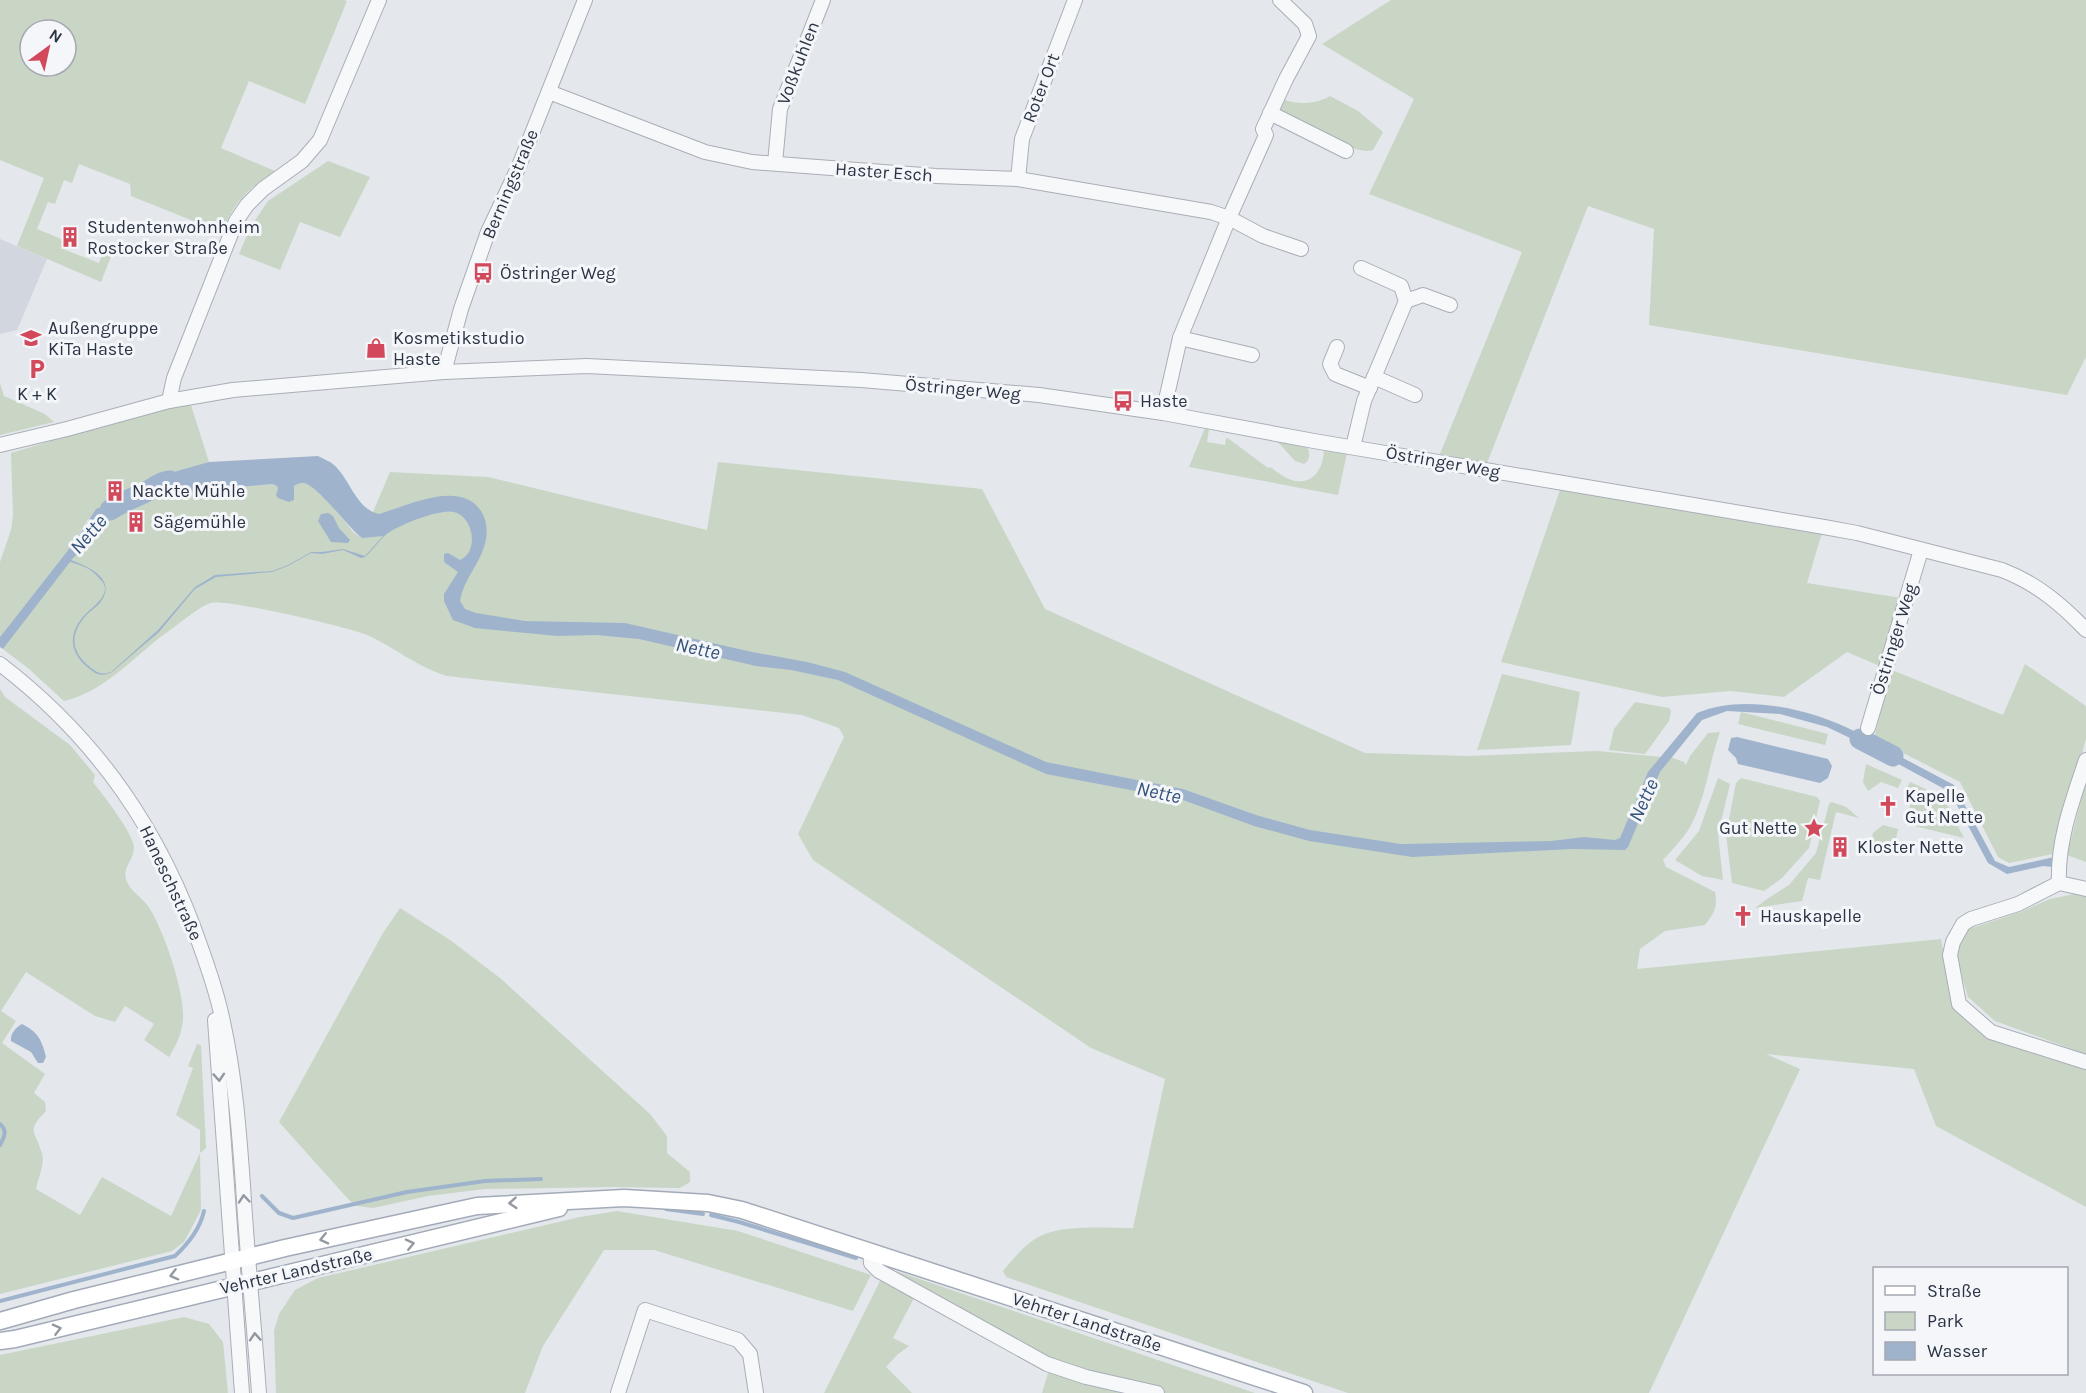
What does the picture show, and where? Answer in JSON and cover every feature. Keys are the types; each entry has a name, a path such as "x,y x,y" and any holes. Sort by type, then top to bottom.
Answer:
{"main road":[{"name":"Vehrter Landstraße","path":"0,1321 74,1300 433,1214 477,1206 666,1199 708,1203 742,1210 1304,1393"},
{"name":"Vehrter Landstraße","path":"0,1341 592,1200"}],"street":[{"path":"169,401 174,378 236,221 247,205 263,189 302,161 320,140 379,0"},
{"name":"Berningstraße","path":"444,372 461,309 488,232 549,92 585,0"},
{"name":"Voßkuhlen","path":"775,163 780,109 823,0"},
{"name":"Roter Ort","path":"1018,179 1022,139 1075,0"},
{"path":"1163,413 1180,338 1228,218 1266,135 1263,129 1310,36 1305,24 1280,0"},
{"name":"Haster Esch","path":"549,92 705,152 752,162 936,176 1018,179 1211,212 1263,236 1300,249"},
{"path":"1270,113 1346,151"},
{"path":"1353,447 1364,401 1406,301 1401,286 1361,268"},
{"path":"1406,301 1423,295 1450,305"},
{"path":"1180,338 1252,355"},
{"path":"1337,347 1330,364 1335,374 1415,395"},
{"name":"Östringer Weg","path":"0,445 169,401 281,385 444,372 587,366 861,380 1039,395 1163,413 1314,441 1857,533 2002,570 2022,578 2068,610 2086,630"},
{"name":"Östringer Weg","path":"1868,728 1921,550"},
{"name":"Haneschstraße","path":"0,664 41,698 79,736 110,772 138,811 161,850 188,910 211,976 223,1021 240,1124 259,1393"},
{"path":"2059,878 2062,844 2086,760"},
{"path":"2059,878 2086,889"},
{"path":"2059,878 2018,903 1971,919 1963,924 1953,942 1950,955 1959,1004 1991,1032 2086,1062"},
{"name":"Haneschstraße","path":"211,976 242,1393"},
{"path":"870,1251 871,1263 879,1271 1047,1364 1086,1377 1157,1393"},
{"path":"618,1393 645,1310 738,1340 750,1354 756,1393"}],"shaded area":[{"path":"0,239 47,259 17,330 0,334"}],"green space":[{"path":"0,0 347,1 305,104 249,81 221,148 275,171 256,184 243,197 221,232 131,196 130,184 79,164 72,183 64,180 55,204 48,202 37,229 66,241 63,249 99,263 106,246 114,249 101,282 17,246 44,178 0,160"},
{"path":"1391,0 2086,0 2086,357 2067,395 1649,325 1654,229 1588,206 1487,463 1440,454 1522,252 1369,194 1414,99 1322,44"},
{"path":"1330,96 1358,111 1383,132 1373,150 1365,151 1340,144 1278,112 1285,100 1308,103"},
{"path":"328,161 370,177 340,237 300,222 280,270 239,254 250,228 268,201"},
{"path":"0,383 4,396 45,414 54,422 0,435"},
{"path":"190,402 209,462 206,490 272,484 278,489 293,493 294,486 303,483 323,496 354,533 362,538 390,472 488,477 707,530 718,462 982,489 1045,609 1365,753 1468,756 1597,751 1673,758 1686,765 1690,756 1708,733 1720,732 1695,816 1684,836 1663,860 1666,867 1715,892 1714,910 1705,925 1665,931 1640,949 1637,969 1941,939 1954,1007 1987,1038 2086,1069 2086,1207 1936,1126 1914,1069 1766,1054 1800,1069 1649,1393 1348,1393 1006,1277 1003,1271 1017,1255 1033,1240 1045,1234 1076,1228 1133,1228 1165,1079 1091,1048 813,860 798,834 844,737 839,728 802,715 447,676 356,631 287,614 221,603 211,603 202,607 95,689 64,701 3,649 76,553 88,544 106,523 88,519 76,540 0,637 0,562 11,530 13,515 11,453"},
{"path":"1205,428 1209,429 1207,442 1225,445 1226,438 1229,439 1268,468 1296,481 1309,480 1318,472 1324,448 1347,453 1338,495 1189,467"},
{"path":"1277,441 1308,448 1307,461 1304,464 1295,461"},
{"path":"1560,490 1822,533 1807,583 1901,598 1882,667 1847,652 1784,697 1731,691 1662,697 1501,662"},
{"path":"2025,664 2086,706 2086,739 2053,854 2009,863 1998,857 1960,782 1874,738 1892,670 2003,715"},
{"path":"1502,674 1580,692 1571,745 1477,750"},
{"path":"0,689 5,697 70,745 95,775 93,782 129,833 134,847 126,872 127,882 148,906 160,929 177,977 183,1008 181,1030 169,1057 144,1040 154,1024 125,1006 115,1022 95,1016 26,972 1,1011 16,1021 2,1043 45,1074 34,1093 45,1102 46,1111 34,1128 43,1158 36,1189 80,1215 102,1177 171,1216 200,1153 201,1210 184,1242 172,1251 0,1294"},
{"path":"1635,702 1669,708 1671,711 1669,721 1645,754 1609,750 1614,729"},
{"path":"1741,712 1828,734 1825,745 1738,724"},
{"path":"1866,764 1902,780 1898,788 1881,782 1868,791 1863,782"},
{"path":"1718,778 1730,784 1718,834 1723,880 1702,876 1675,860 1699,831"},
{"path":"1741,778 1817,797 1820,801 1809,848 1782,878 1764,891 1732,883 1726,834 1736,783"},
{"path":"2086,781 2086,862 2067,855"},
{"path":"1910,782 1943,797 1964,838 1906,824 1911,801 1904,794"},
{"path":"1832,802 1846,807 1859,818 1836,812 1820,880 1808,878 1802,901 1755,908 1789,885 1816,853 1829,804"},
{"path":"1883,825 1898,829 1894,849 1871,843 1873,833"},
{"path":"2074,894 2086,895 2086,1054 1995,1021 1968,997 1957,959 1959,946 1969,929 2050,899"},
{"path":"400,908 450,940 500,978 650,1114 667,1136 667,1153 690,1172 690,1182 680,1188 485,1189 428,1196 373,1208 357,1206 348,1199 279,1122 383,933"},
{"path":"197,1044 201,1045 206,1148 200,1153 200,1130 176,1115 193,1068 188,1066"},
{"path":"617,1211 738,1231 871,1275 853,1311 654,1250 604,1250 543,1346 525,1393 276,1393 274,1331 279,1314 295,1290 318,1278 580,1217"},
{"path":"887,1268 1255,1393 1042,1393 1052,1360"},
{"path":"880,1281 914,1298 893,1338 909,1346 886,1367 912,1393 824,1393"},
{"path":"184,1317 209,1324 223,1342 228,1393 0,1393 0,1355"}],"water":[{"path":"318,456 334,465 359,500 371,511 379,514 418,501 447,496 460,497 472,502 481,511 487,529 484,547 467,580 460,601 465,609 525,621 625,623 807,662 845,672 1046,762 1183,789 1256,815 1310,830 1401,844 1551,841 1584,837 1615,840 1620,838 1648,772 1697,713 1734,704 1776,706 1818,716 1854,731 1850,738 1827,727 1780,714 1727,711 1702,720 1660,772 1625,850 1572,849 1412,857 1309,841 1254,826 1183,800 1046,774 838,680 791,670 756,666 639,639 596,635 557,636 475,628 453,620 444,601 444,594 458,572 444,562 444,554 448,553 460,560 466,556 472,543 472,535 470,527 461,515 448,511 420,518 393,530 385,535 365,557 361,558 343,550 322,554 311,553 272,572 216,577 195,589 159,632 112,672 99,674 79,659 73,646 73,640 77,625 96,605 105,589 105,592 102,600 83,619 75,639 77,651 84,662 100,673 111,672 158,630 195,587 215,575 272,571 311,552 343,549 365,556 383,536 362,538 324,498 309,485 303,483 294,486 294,500 289,502 278,498 277,486 272,484 187,492 148,501 142,486 177,471 209,462"},
{"path":"134,494 139,505 114,517 100,528 88,544 71,560 91,569 102,579 105,589 100,579 92,571 70,562 3,649 0,647 0,637 76,540 96,509"},
{"path":"328,513 333,516 339,528 350,540 348,543 331,542 318,521 321,514"},
{"path":"1737,737 1828,759 1832,766 1828,778 1820,783 1738,764 1736,758 1728,750 1731,738"},
{"path":"1869,740 1954,785 1995,861 2009,867 2054,857 2053,867 2043,866 2007,874 1988,863 1950,792 1867,747"},
{"path":"22,1024 36,1033 41,1041 46,1057 43,1063 38,1063 31,1052 11,1041 14,1031"}],"waterway":[{"name":"Nette","path":"110,510 159,484 170,481"},
{"name":"Nette","path":"1860,739 1893,756"},
{"path":"0,1124 5,1132 0,1145"},
{"path":"262,1196 279,1213 293,1218 407,1192 485,1181 541,1179"},
{"path":"666,1209 703,1214"},
{"path":"0,1301 175,1256 193,1235 204,1211"},
{"path":"711,1215 856,1258"}],"place":[{"name":"Studentenwohnheim Rostocker Straße","path":"70,237"},
{"name":"Östringer Weg","path":"483,273"},
{"name":"Außengruppe KiTa Haste","path":"31,338"},
{"name":"Kosmetikstudio Haste","path":"376,348"},
{"name":"K + K","path":"37,369"},
{"name":"Haste","path":"1123,401"},
{"name":"Nackte Mühle","path":"115,491"},
{"name":"Sägemühle","path":"136,522"},
{"name":"Kapelle Gut Nette","path":"1888,806"},
{"name":"Gut Nette","path":"1814,828"},
{"name":"Kloster Nette","path":"1840,847"},
{"name":"Hauskapelle","path":"1743,916"}]}
